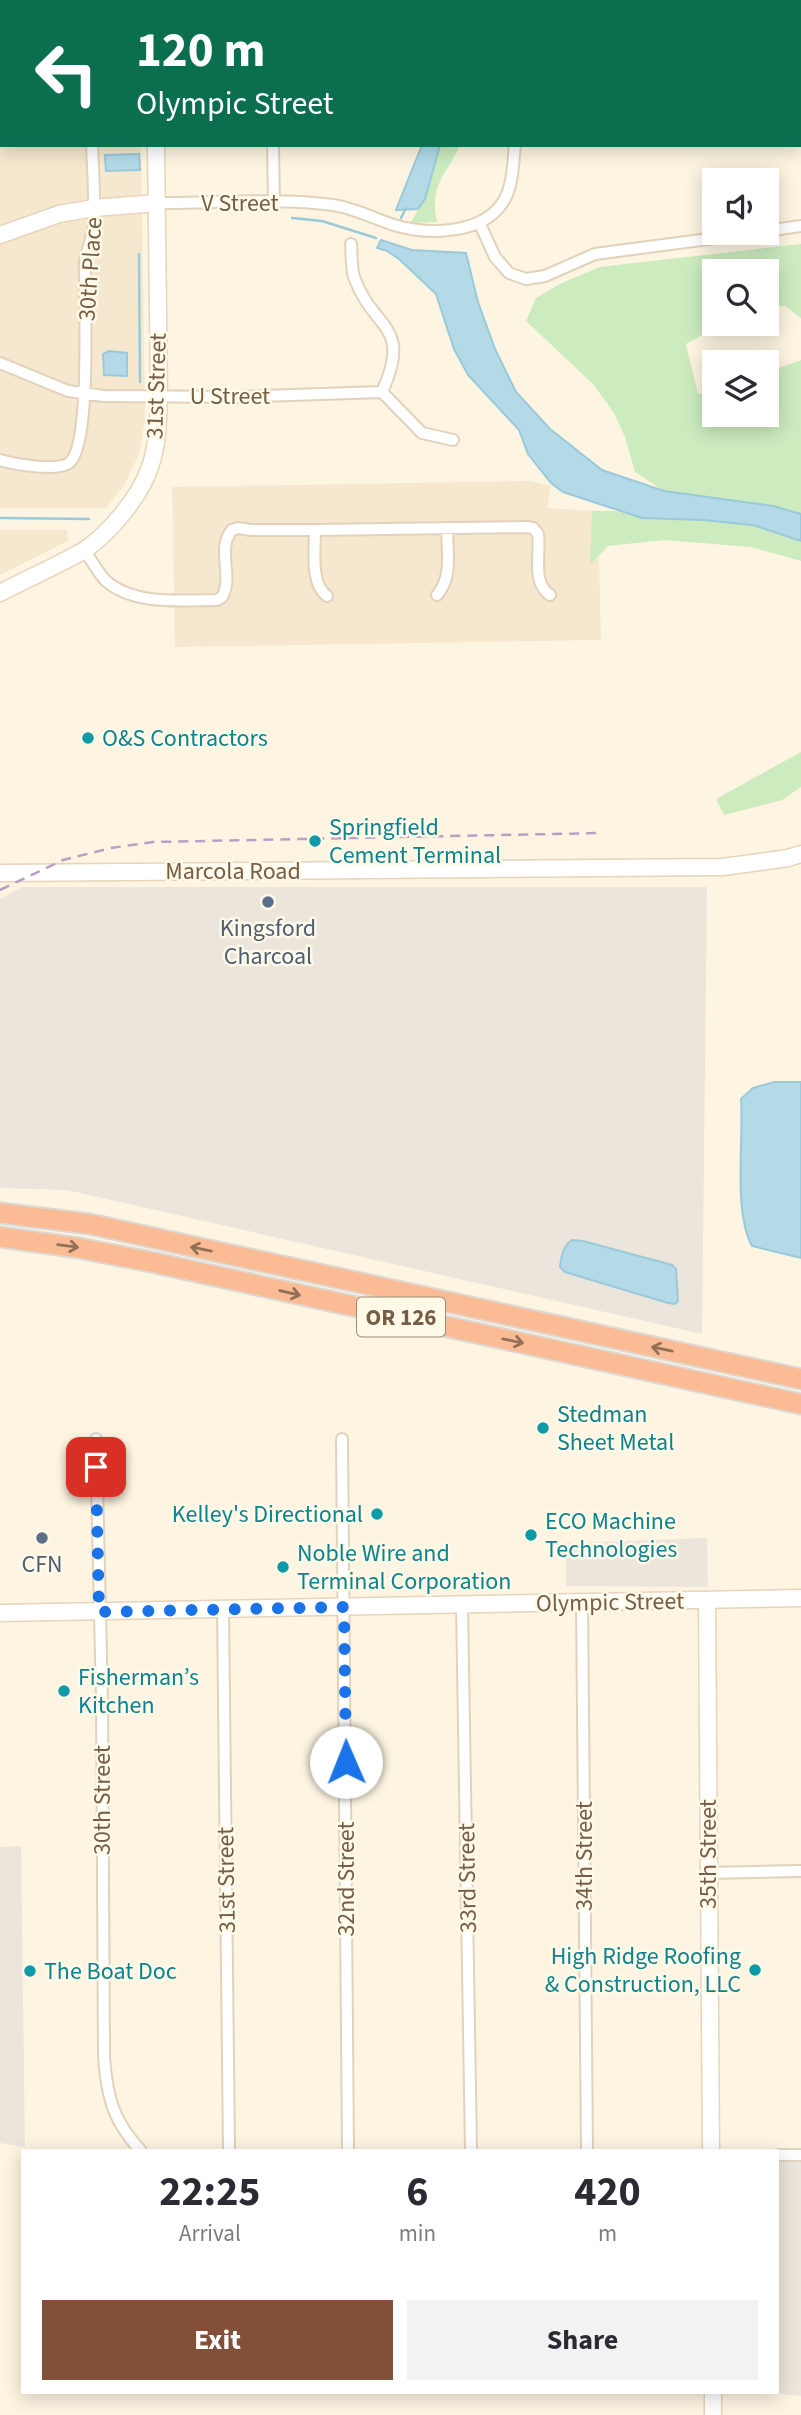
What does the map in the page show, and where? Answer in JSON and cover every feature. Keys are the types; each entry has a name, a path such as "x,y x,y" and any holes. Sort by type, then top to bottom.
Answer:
{"highway":[{"name":"OR 126","path":"0,1213 90,1224 801,1379"},
{"name":"OR 126","path":"0,1237 79,1248 156,1263 801,1404"},
{"path":"698,1357 801,1371"},
{"path":"727,1388 801,1410"}],"main road":[{"name":"31st Street","path":"0,593 84,550 120,518 150,468 158,432 159,397 156,147"},
{"name":"V Street","path":"0,235 59,214 157,203"},
{"name":"Marcola Road","path":"0,873 723,867 801,854"},
{"name":"Olympic Street","path":"0,1613 801,1598"},
{"name":"35th Street","path":"707,1600 710,2149"},
{"path":"713,2394 713,2415"}],"street":[{"name":"30th Place","path":"0,460 39,466 61,466 69,463 77,453 84,393 86,258 92,234 94,208 92,147"},
{"path":"273,147 274,203"},
{"path":"515,147 509,189 503,202 479,222 495,257 509,272 526,279 545,276 595,254 702,240"},
{"name":"V Street","path":"157,203 337,205 413,229 458,229 479,222"},
{"path":"779,229 801,226"},
{"path":"351,244 354,275 364,298 391,334 394,347 389,376 382,392 422,433 453,440"},
{"name":"U Street","path":"0,363 68,391 116,396 294,396 382,392"},
{"path":"84,550 106,580 124,592 152,599 217,600 222,597 226,588 225,541 232,530 237,528 315,530 527,527 533,528 538,534 539,580 545,591 551,595"},
{"path":"437,595 448,574 447,528"},
{"path":"315,530 316,579 322,593 327,596"},
{"name":"30th Street","path":"96,1439 102,1700 105,2080 108,2099 115,2116 139,2149"},
{"name":"32nd Street","path":"342,1439 348,2149"},
{"name":"34th Street","path":"582,1602 587,2149"},
{"name":"33rd Street","path":"462,1605 471,2149"},
{"name":"31st Street","path":"223,1609 229,2149"},
{"path":"708,1873 801,1871"},
{"path":"779,2155 801,2154"}],"shaded area":[{"path":"0,147 141,147 145,419 139,454 124,486 106,508 0,508"},
{"path":"530,481 551,486 547,508 598,511 601,640 175,647 172,487"},
{"path":"0,530 67,530 68,541 0,575"},
{"path":"22,887 707,887 702,1334 67,1190 0,1188 0,899"},
{"path":"707,1538 708,1587 566,1586 566,1543"},
{"path":"21,1846 25,2147 0,2143 0,1847"},
{"path":"779,2161 801,2162 801,2396 778,2394"}],"green space":[{"path":"439,147 459,147 437,190 437,222 410,223 425,199"},
{"path":"801,244 801,318 785,306 779,306 779,259 702,259 702,335 686,344 698,394 702,393 702,427 779,427 779,368 801,360 801,514 773,506 664,491 635,472 625,437 614,413 593,384 526,321 536,298 560,284 600,267"},
{"path":"592,511 616,511 642,518 753,525 801,541 801,561 751,547 664,540 608,546 590,565"},
{"path":"801,752 801,787 782,800 724,815 716,799"}],"water":[{"path":"421,147 439,147 425,199 418,209 396,210"},
{"path":"139,154 140,170 106,171 105,155"},
{"path":"381,240 412,250 466,253 478,302 495,349 516,392 550,429 602,470 664,491 773,506 801,514 801,541 753,525 642,518 563,492 551,483 528,454 519,430 468,375 454,349 436,294 399,259 377,248"},
{"path":"109,351 127,353 127,376 104,375 103,354"},
{"path":"774,1082 801,1082 801,1258 752,1246 743,1214 740,1175 741,1099 753,1088"},
{"path":"572,1240 672,1265 676,1269 678,1301 675,1304 668,1303 565,1272 560,1267 562,1255 566,1245"}],"waterway":[{"path":"401,218 406,208"},
{"path":"292,218 322,221 376,238"},
{"path":"139,254 140,382"},
{"path":"0,518 89,519"}],"railway":[{"path":"0,890 63,860 111,848 153,842 602,833"}],"place":[{"name":"O&S Contractors","path":"88,738"},
{"name":"Springfield Cement Terminal","path":"315,841"},
{"name":"Kingsford Charcoal","path":"268,902"},
{"name":"Stedman Sheet Metal","path":"543,1428"},
{"name":"Kelley's Directional","path":"377,1514"},
{"name":"ECO Machine Technologies","path":"531,1535"},
{"name":"CFN","path":"42,1538"},
{"name":"Noble Wire and Terminal Corporation","path":"283,1567"},
{"name":"Fisherman’s Kitchen","path":"64,1691"},
{"name":"High Ridge Roofing & Construction, LLC","path":"755,1970"},
{"name":"The Boat Doc","path":"30,1971"}],"route":[{"path":"96,1467 99,1612 344,1607 346,1762"}]}
